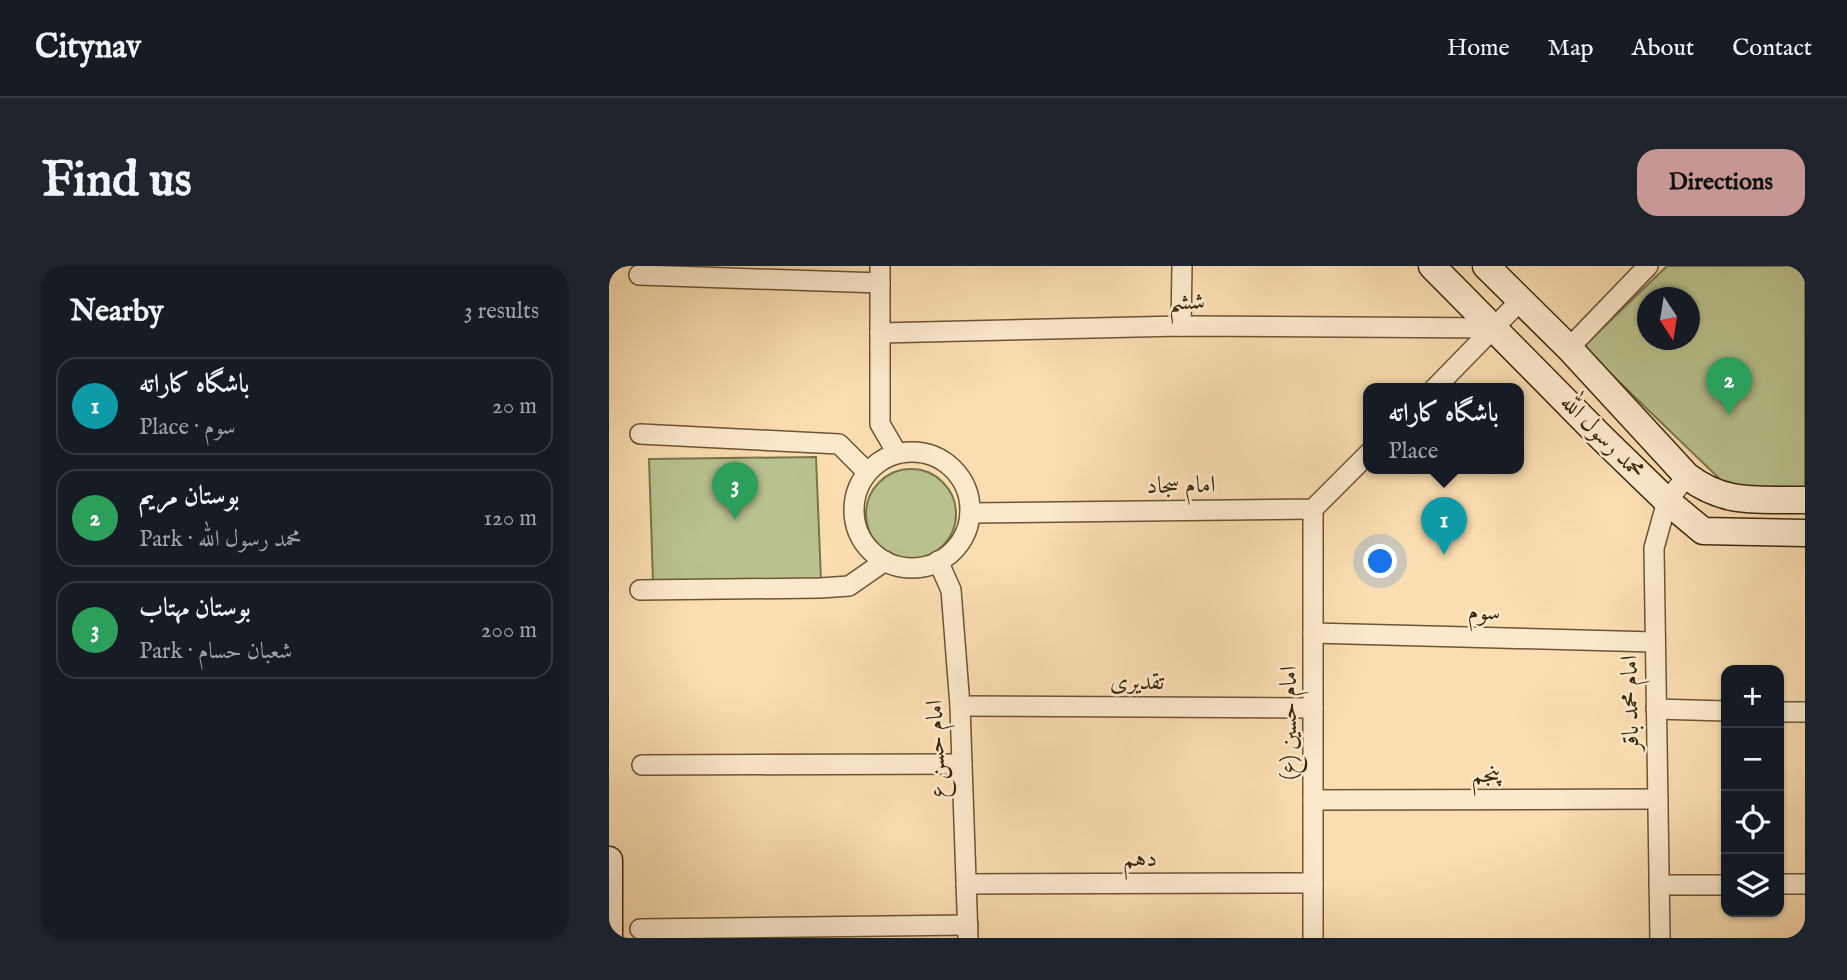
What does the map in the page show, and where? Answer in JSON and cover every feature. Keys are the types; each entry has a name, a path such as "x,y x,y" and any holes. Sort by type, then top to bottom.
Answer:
{"street":[{"path":"1181,326 1182,266"},
{"name":"محمد رسول الله","path":"1432,266 1667,502 1703,531 1805,533"},
{"name":"محمد رسول الله","path":"1486,266 1569,348 1688,476 1702,487 1731,499 1805,500"},
{"path":"1569,348 1648,266"},
{"path":"639,275 880,274 880,424 897,453"},
{"path":"1440,383 1520,301"},
{"name":"ششم","path":"880,333 1181,326 1495,328"},
{"path":"639,434 839,444 867,472"},
{"path":"897,453 933,455 949,465 961,478 968,495 970,513 961,542 951,553 921,567 902,567 885,561 871,551 860,537 855,521 856,495 867,472 881,460 897,453"},
{"path":"1313,509 1363,459"},
{"name":"امام محمد باقر","path":"1660,938 1654,548 1667,502 1688,476"},
{"name":"امام سجاد","path":"970,513 1313,509"},
{"name":"امام حسین (ع)","path":"1313,509 1313,938"},
{"path":"640,590 820,589 849,586 885,561"},
{"name":"امام حسن ع","path":"938,561 951,590 960,706 968,932"},
{"name":"سوم","path":"1313,633 1654,642"},
{"name":"تقدیری","path":"960,706 1313,708"},
{"path":"1656,709 1721,711"},
{"path":"1784,712 1805,712"},
{"path":"642,765 962,764"},
{"name":"پنجم","path":"1313,800 1658,799"},
{"path":"609,860 609,938"},
{"name":"دهم","path":"966,884 1313,883"},
{"path":"1784,884 1805,884"},
{"path":"1659,885 1721,885"},
{"path":"641,929 968,932"}],"green space":[{"path":"1667,266 1805,266 1805,487 1727,486 1583,347 1637,295 1637,350 1700,350 1700,287 1645,287"},
{"path":"816,457 821,581 653,582 649,459"},
{"path":"911,469 936,477 948,489 956,514 948,539 936,551 911,559 886,551 874,539 866,514 874,489 886,477"}],"place":[{"name":"بوستان مریم","path":"1729,415"},
{"name":"بوستان مهتاب","path":"735,520"},
{"name":"باشگاه کاراته","path":"1444,555"}]}
